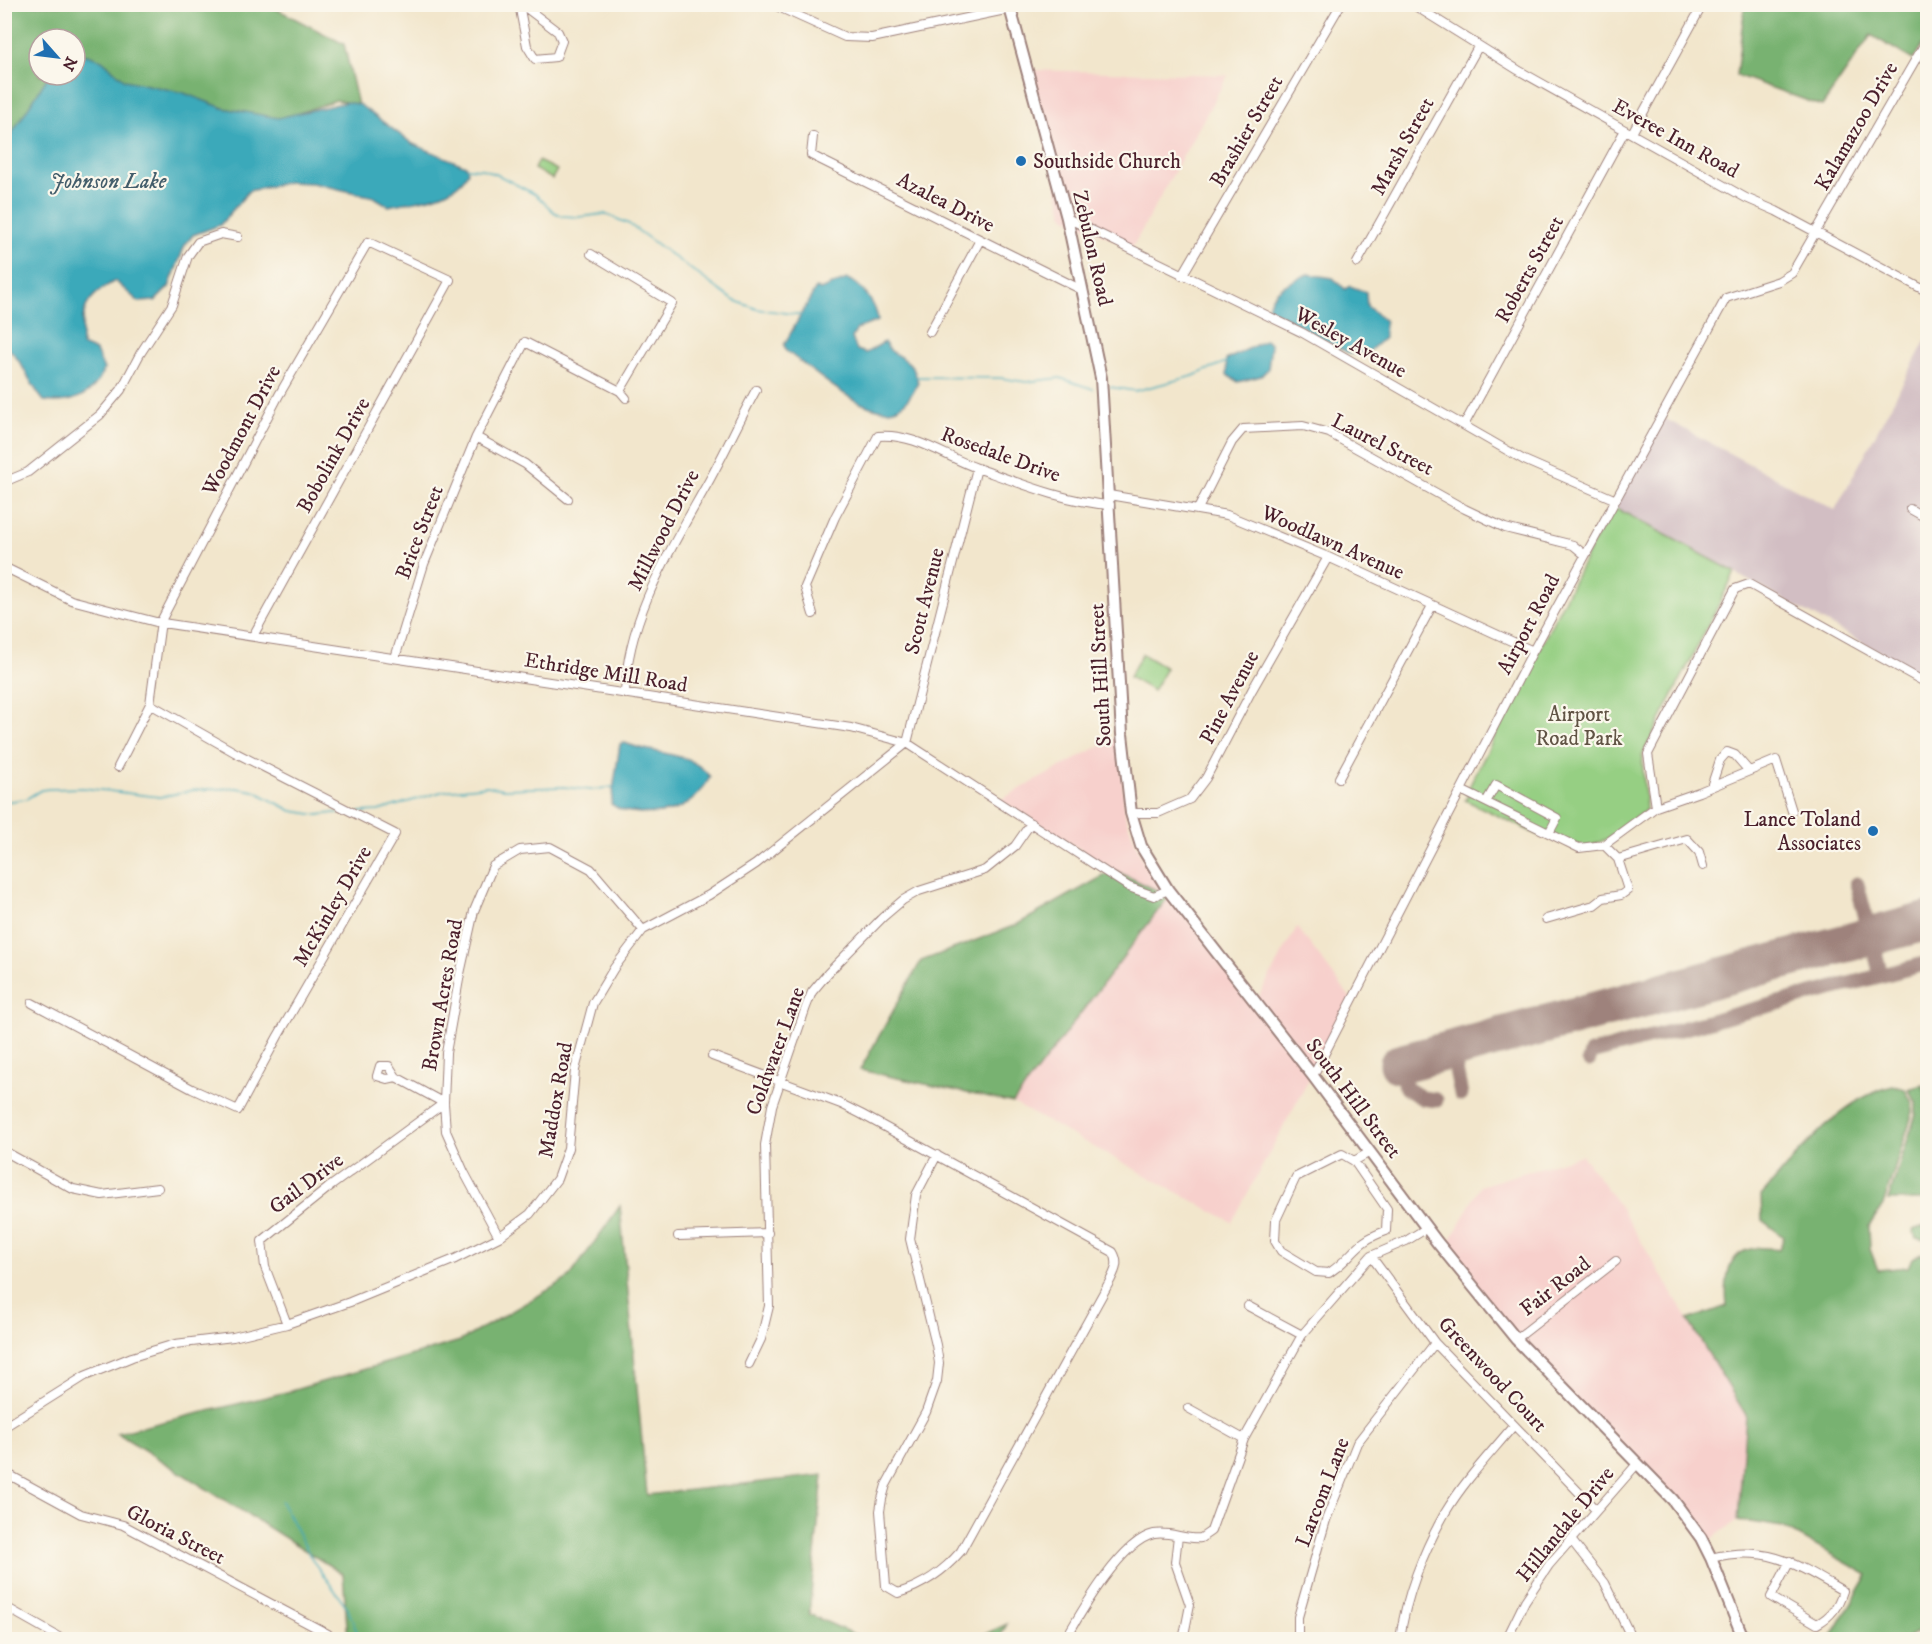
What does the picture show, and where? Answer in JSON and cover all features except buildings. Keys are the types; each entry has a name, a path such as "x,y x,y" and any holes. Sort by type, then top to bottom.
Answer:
{"main road":[{"name":"Zebulon Road","path":"1009,7 1067,218 1082,290 1104,399 1109,500"},
{"name":"South Hill Street","path":"1109,500 1119,688 1131,813 1141,846 1168,890 1313,1076 1427,1228 1516,1339 1673,1500 1701,1538 1744,1640"}],"street":[{"path":"520,4 558,32 562,41 556,57 535,59 527,46 520,4"},
{"path":"772,4 845,37 872,38 1009,7"},
{"name":"Brashier Street","path":"1182,276 1341,4"},
{"name":"Everee Inn Road","path":"1412,4 1478,47 1746,198 1816,232 1928,292"},
{"name":"Roberts Street","path":"1464,425 1703,4"},
{"name":"Kalamazoo Drive","path":"1816,232 1928,38"},
{"name":"Marsh Street","path":"1357,263 1478,47"},
{"name":"Azalea Drive","path":"813,136 811,156 1082,290"},
{"name":"Wesley Avenue","path":"1067,218 1301,332 1524,460 1616,500"},
{"name":"Airport Road","path":"1313,1076 1533,651 1726,298 1779,281 1792,273 1816,232"},
{"path":"4,482 28,472 100,415 121,390 140,354 172,305 188,256 198,242 221,234 238,237"},
{"path":"930,332 980,240"},
{"name":"Woodmont Drive","path":"161,621 279,395 368,242 450,280 443,290"},
{"path":"591,254 672,303 620,391 626,398"},
{"name":"Bobolink Drive","path":"253,636 443,290"},
{"name":"Brice Street","path":"395,658 424,564 482,421 525,342 620,391"},
{"name":"Millwood Drive","path":"624,694 625,671 637,626 656,577 756,390"},
{"name":"Laurel Street","path":"1198,509 1232,442 1243,429 1303,426 1329,433 1465,509 1505,528 1573,545 1585,555"},
{"name":"Rosedale Drive","path":"813,614 805,587 814,563 861,465 878,436 908,438 977,468 1088,503 1109,500"},
{"path":"476,437 525,464 568,499"},
{"name":"Scott Avenue","path":"907,743 977,468"},
{"name":"Woodlawn Avenue","path":"1109,500 1198,509 1227,515 1328,557 1533,651"},
{"path":"1910,509 1928,519"},
{"name":"Pine Avenue","path":"1131,813 1158,813 1190,799 1206,778 1252,690 1328,557"},
{"name":"Ethridge Mill Road","path":"4,567 71,600 105,610 161,621 851,728 907,743 1129,887 1154,896 1168,890"},
{"path":"1656,807 1648,754 1735,589 1749,584 1928,684"},
{"path":"1339,778 1431,606"},
{"path":"118,767 150,704 161,621"},
{"name":"McKinley Drive","path":"32,1003 192,1089 238,1110 278,1036 395,834 236,753 150,704"},
{"name":"Maddox Road","path":"4,1428 85,1376 132,1357 175,1344 233,1338 287,1324 455,1259 500,1237 530,1214 557,1179 568,1148 575,1070 593,1003 614,968 643,930 709,895 756,864 907,743"},
{"path":"1711,787 1720,760 1727,752 1735,754 1749,771"},
{"path":"1461,790 1579,848 1604,845 1656,807 1776,760 1792,811"},
{"path":"1486,802 1496,785 1557,818 1549,833"},
{"name":"Coldwater Lane","path":"749,1364 767,1319 766,1126 812,992 828,973 903,900 919,891 985,870 1015,846 1031,824"},
{"path":"1618,859 1687,839 1699,852 1703,866"},
{"path":"1546,919 1594,905 1603,898 1621,895 1628,890 1618,859 1604,845"},
{"name":"Brown Acres Road","path":"500,1237 464,1172 446,1131 444,1103 446,1053 460,974 474,911 493,866 520,850 550,847 591,869 643,930"},
{"path":"712,1056 841,1104 937,1155 1113,1252 1117,1258 1116,1267 961,1551 948,1566 928,1581 898,1593 886,1586 880,1510 886,1485 926,1412 937,1381 939,1363 936,1345 910,1239 916,1195 937,1155"},
{"path":"396,1077 444,1103"},
{"name":"Gail Drive","path":"287,1324 265,1268 262,1241 328,1188 444,1103"},
{"path":"4,1151 74,1189 102,1195 158,1188"},
{"path":"1354,1161 1370,1152"},
{"path":"1342,1154 1354,1161 1387,1209 1386,1232 1357,1245 1350,1257 1329,1273 1316,1272 1281,1251 1275,1241 1276,1220 1296,1177 1342,1154"},
{"path":"1065,1640 1081,1613 1115,1566 1143,1539 1154,1534 1201,1538 1211,1531 1244,1439 1302,1335 1371,1256 1406,1241 1427,1228"},
{"path":"678,1236 768,1233"},
{"name":"Greenwood Court","path":"1371,1256 1435,1343 1596,1510"},
{"name":"Fair Road","path":"1516,1339 1616,1261"},
{"path":"1248,1306 1302,1335"},
{"name":"Larcom Lane","path":"1298,1640 1298,1617 1326,1520 1357,1443 1435,1343"},
{"path":"1188,1408 1244,1439"},
{"path":"1400,1640 1415,1580 1445,1513 1514,1425"},
{"name":"Hillandale Drive","path":"1506,1640 1525,1601 1549,1565 1637,1464"},
{"name":"Gloria Street","path":"4,1472 81,1514 123,1525 328,1634"},
{"path":"1178,1536 1175,1562 1190,1605 1184,1640"},
{"path":"1572,1541 1605,1583 1632,1639 1639,1640"},
{"path":"1711,1558 1730,1553 1751,1553 1790,1561 1843,1591 1838,1605 1828,1618 1817,1624 1771,1597 1790,1561"},
{"path":"4,1606 64,1640"}],"shaded area":[{"path":"1028,70 1228,75 1132,248 1064,217"},
{"path":"1927,338 1927,678 1612,506 1660,416 1835,510"},
{"path":"1118,736 1126,818 1144,864 1255,1003 1297,927 1352,1000 1232,1222 1013,1103 1169,896 1129,879 1000,800"},
{"path":"1582,1155 1619,1205 1746,1415 1738,1520 1703,1545 1685,1513 1523,1344 1446,1249 1480,1186"}],"green space":[{"path":"5,5 269,5 344,44 358,105 336,100 274,122 87,70 87,27 27,27 27,87 50,87 5,149"},
{"path":"1745,5 1927,5 1927,36 1913,60 1871,35 1822,106 1736,75"},
{"path":"538,161 557,170 552,179 534,169"},
{"name":"Airport Road Park","path":"1612,506 1735,572 1642,756 1646,810 1609,838 1586,848 1545,834 1540,836 1465,800 1469,794 1466,793"},
{"path":"1142,654 1166,668 1153,691 1129,677"},
{"path":"1114,870 1169,896 1013,1103 860,1070 921,961 1016,925"},
{"path":"1923,1085 1928,1103 1927,1200 1888,1200 1916,1114 1916,1102 1908,1089"},
{"path":"1893,1086 1905,1089 1912,1103 1913,1112 1883,1205 1869,1226 1870,1249 1878,1270 1908,1267 1912,1258 1922,1254 1927,1259 1927,1628 1909,1636 1911,1639 1830,1639 1868,1575 1782,1527 1738,1520 1746,1415 1688,1320 1727,1306 1727,1279 1734,1259 1741,1253 1763,1248 1779,1250 1784,1237 1762,1220 1761,1196 1789,1164 1820,1131 1854,1103"},
{"path":"620,1206 647,1495 823,1475 809,1614 864,1639 348,1639 343,1574 117,1433 291,1391 460,1341 569,1278"},
{"path":"1927,1225 1927,1240 1916,1238 1913,1230"},
{"path":"1007,1624 999,1639 974,1639"}],"water":[{"name":"Johnson Lake","path":"87,55 102,60 125,80 184,93 223,108 278,118 347,102 360,105 413,144 466,166 468,172 454,188 444,193 389,206 374,197 312,183 288,182 249,191 220,225 193,235 185,245 169,287 155,301 139,302 115,281 91,299 86,306 82,323 82,345 96,351 104,369 100,378 88,392 72,400 54,402 44,401 17,359 5,345 5,144 41,87 87,87"},
{"path":"1308,274 1333,278 1345,289 1350,286 1366,292 1367,306 1385,321 1384,338 1367,353 1350,354 1268,308 1270,301 1278,291"},
{"path":"847,279 858,285 868,296 875,308 878,321 857,329 852,338 857,350 866,353 884,342 893,353 911,366 915,373 918,383 907,401 897,408 884,410 855,400 839,391 786,351 784,345 816,288 820,290"},
{"path":"1266,340 1271,345 1268,369 1261,376 1238,382 1227,375 1226,360"},
{"path":"625,743 671,754 692,762 710,777 690,802 672,811 652,814 621,810 611,804 620,744"}],"waterway":[{"path":"4,129 11,134"},
{"path":"466,168 482,169 498,175 536,195 554,212 562,216 605,214 629,224 733,300 757,309 801,315"},
{"path":"1110,387 1135,391 1193,376 1226,362"},
{"path":"916,377 1001,378 1026,382 1060,378 1093,389"},
{"path":"360,812 378,811 444,791 487,786 504,789 564,787 590,790 613,787"},
{"path":"4,802 26,799 41,790 49,789 83,788 160,797 194,790 237,788 254,791 292,811 318,815 343,812"},
{"path":"281,1501 313,1561 347,1607 360,1640"}],"taxiway":[{"path":"1857,884 1881,975"},
{"path":"1589,1060 1591,1053 1928,963"},
{"path":"1452,1050 1461,1094"},
{"path":"1399,1064 1406,1088 1422,1098 1436,1100"}],"runway":[{"path":"1399,1064 1928,921"}],"place":[{"name":"Southside Church","path":"1021,161"},
{"name":"Lance Toland Associates","path":"1873,831"}]}
